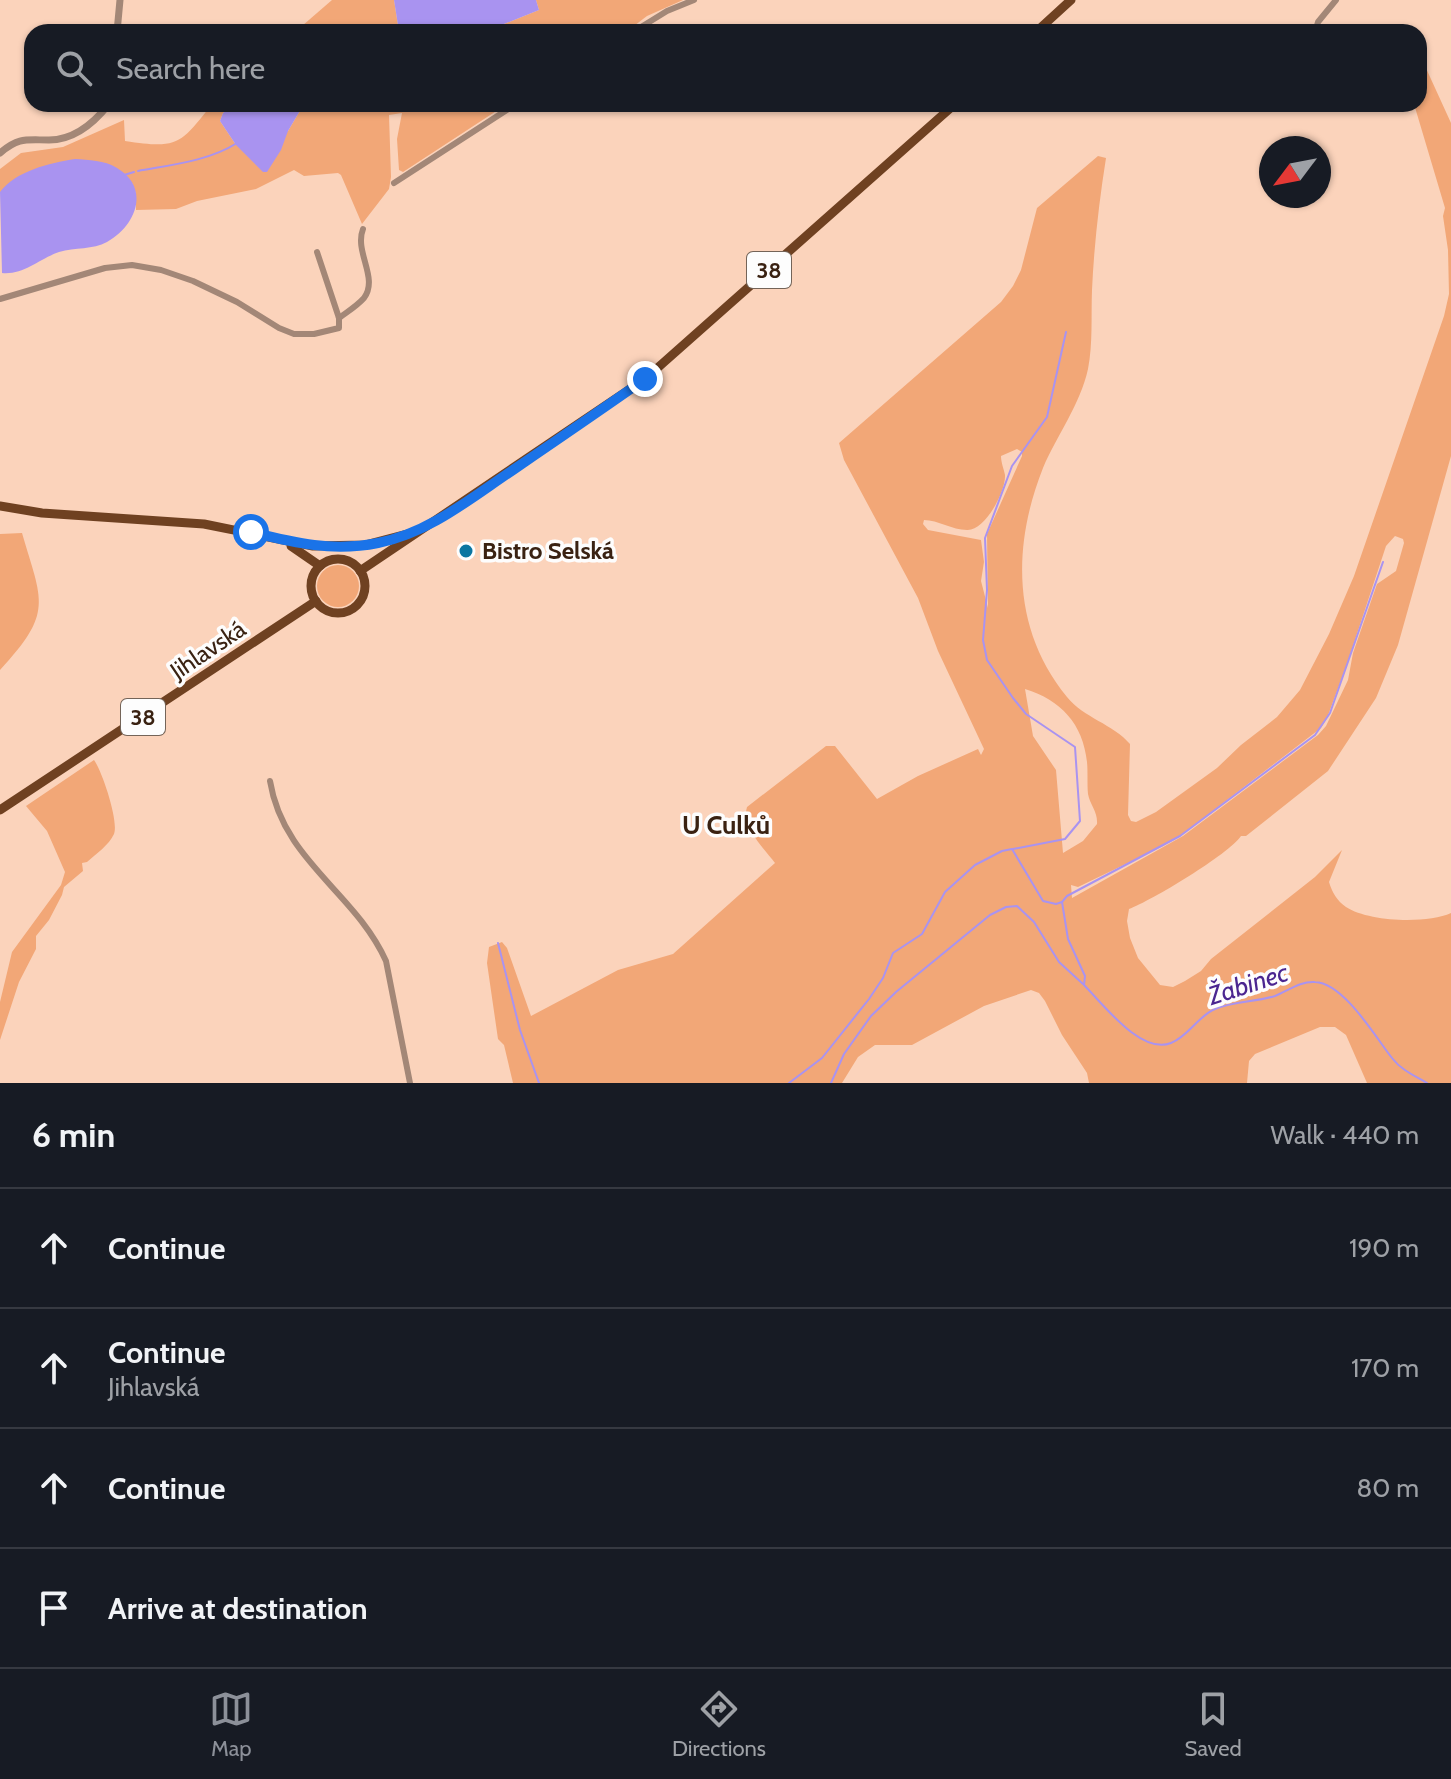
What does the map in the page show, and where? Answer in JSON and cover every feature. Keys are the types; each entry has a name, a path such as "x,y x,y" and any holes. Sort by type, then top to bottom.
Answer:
{"main road":[{"path":"1045,24 1071,0"},
{"name":"38","path":"360,571 645,379 946,112"},
{"path":"0,506 42,513 204,524 313,546 352,546 392,539 433,523"},
{"path":"277,539 320,566"},
{"path":"339,559 349,561 360,571 365,589 353,608 335,613 316,601 311,583 320,566 339,559"},
{"name":"Jihlavská","path":"0,810 316,601"}],"street":[{"path":"118,24 120,0"},
{"path":"646,24 694,0"},
{"path":"1317,24 1336,0"},
{"path":"0,153 18,140 50,140 78,132 100,112"},
{"path":"394,183 504,112"},
{"path":"339,318 365,297 369,287 360,246 363,229"},
{"path":"0,299 105,268 132,265 161,270 193,281 294,334 314,334 339,328 339,318 317,252"},
{"path":"270,781 274,804 293,842 311,866 360,917 380,947 386,961 410,1083"}],"shaded area":[{"path":"332,0 394,0 398,24 304,24"},
{"path":"394,0 536,0 539,10 504,24 398,24"},
{"path":"536,0 683,0 636,24 504,24 539,10"},
{"path":"1427,70 1451,123 1451,456 1398,645 1376,698 1328,771 1206,865 1129,909 1127,921 1138,958 1160,985 1173,987 1201,971 1211,959 1315,877 1342,850 1329,882 1335,896 1346,907 1369,916 1398,920 1428,919 1451,913 1451,1083 1367,1083 1346,1035 1335,1027 1320,1027 1255,1054 1249,1061 1247,1083 1089,1083 1087,1073 1062,1035 1045,1001 1039,993 1031,990 984,1006 912,1045 875,1045 858,1057 842,1083 513,1083 504,1045 498,1039 487,963 489,947 502,942 507,948 531,1016 618,970 673,954 775,863 750,829 747,807 826,746 835,746 877,799 918,776 978,749 981,755 984,749 938,651 918,598 844,460 839,443 1001,302 1021,270 1037,208 1098,156 1106,158 1094,257 1088,369 1033,497 1022,557 1023,587 1027,616 1049,671 1074,704 1130,744 1128,815 1131,821 1136,822 1156,812 1217,768 1277,717 1300,690 1329,634 1354,576 1444,316 1449,294 1445,208 1416,112 1427,112","holes":["1017,449 1022,452 987,534 988,608 981,581 984,562 981,540 928,530 923,524 924,520 929,520 967,530 981,524 1002,490 1005,475 1001,456","1395,536 1403,539 1404,543 1396,571 1377,584 1353,653 1348,680 1326,726 1318,735 1183,836 1072,898 1071,885 1078,887 1184,833 1321,728 1347,664 1386,546","1025,689 1049,700 1068,715 1085,748 1088,794 1097,824 1083,841 1063,853 1056,770 1033,736"]},
{"path":"205,112 224,112 220,121 236,145 288,131 299,112 495,112 403,172 399,170 397,139 402,113 389,115 389,189 362,224 338,173 304,176 294,170 256,189 197,201 176,209 136,210 132,183 0,192 0,169 21,153 63,147 124,120 125,141 167,144 184,136"},
{"path":"299,112 267,172 263,172 236,145 220,121 223,113"},
{"path":"75,159 107,163 128,176 136,196 132,217 117,235 102,245 59,252 24,269 2,273 0,192 24,173"},
{"path":"22,533 35,575 39,606 29,634 0,670 0,534"},
{"path":"338,565 353,571 359,586 353,601 338,607 323,601 317,586 323,571"},
{"path":"94,760 109,796 114,834 102,849 82,863 83,871 64,887 49,920 36,936 36,949 19,982 0,1040 0,1002 12,952 61,885 65,872 47,831 26,806"}],"waterway":[{"path":"138,171 202,158 237,143"},
{"path":"124,175 134,172"},
{"path":"1013,849 1065,839 1080,821 1075,747 1026,714 987,660 983,640 987,590 985,538 1012,466 1047,417 1066,332"},
{"path":"1062,902 1067,896 1180,836 1315,735 1330,713 1383,562"},
{"name":"Žabinec","path":"789,1083 822,1058 869,999 883,978 893,953 922,934 945,892 975,865 1012,849 1043,901 1062,902 1068,939 1085,976 1084,985 1123,1026 1147,1042 1159,1045 1171,1043 1215,1009 1275,996 1299,985 1315,982 1337,991 1396,1062 1427,1083"},
{"path":"831,1083 844,1054 871,1016 990,915 1006,907 1017,906 1034,922 1059,962 1083,984"},
{"path":"498,943 520,1030 539,1083"}],"place":[{"name":"Bistro Selská","path":"466,551"}],"district":[{"name":"U Culků","path":"726,825"}],"route":[{"path":"251,532 296,544 336,547 379,543 418,531 645,379"}]}
